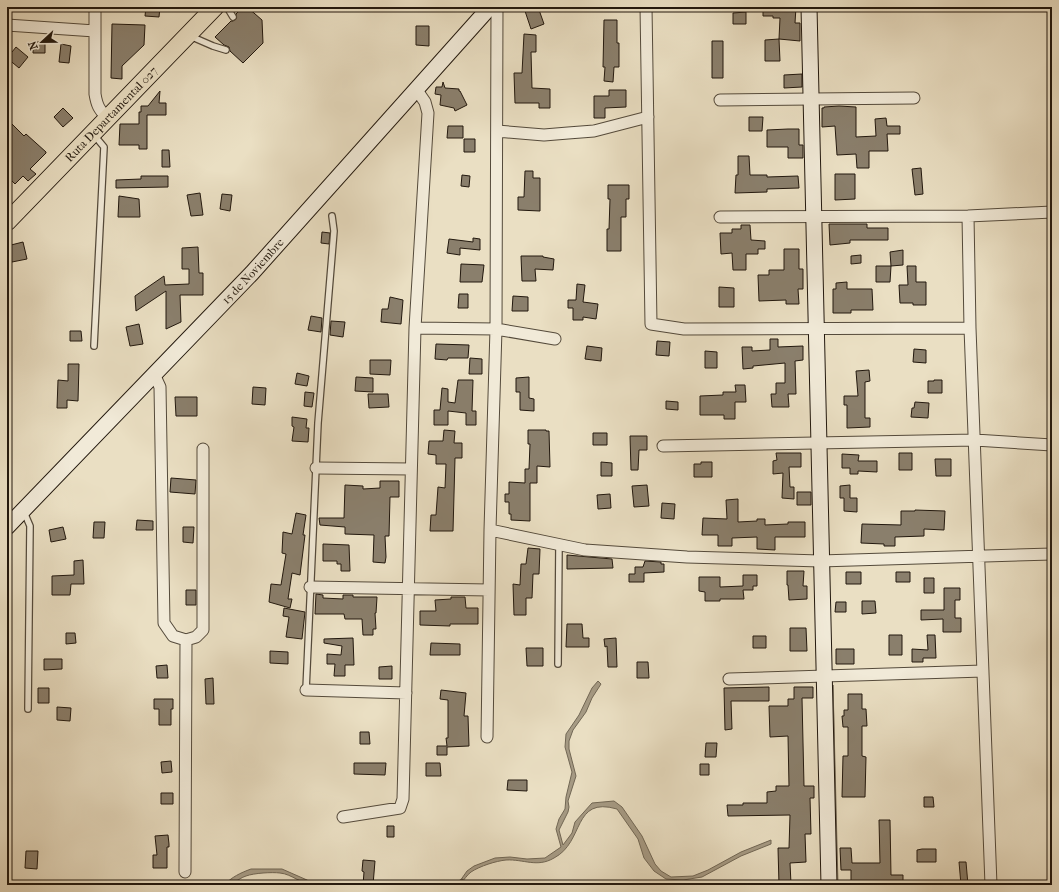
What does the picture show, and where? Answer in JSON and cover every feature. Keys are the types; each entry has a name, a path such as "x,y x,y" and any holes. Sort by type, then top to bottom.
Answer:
{"main road":[{"name":"Ruta Departamental 027","path":"7,222 215,7"}],"street":[{"path":"95,7 95,94 97,104 107,118"},
{"name":"15 de Noviembre","path":"7,527 252,274 490,7"},
{"path":"487,736 490,530 496,329 497,7"},
{"path":"646,7 651,324 684,330 970,328"},
{"path":"809,7 829,885"},
{"path":"7,25 95,31"},
{"path":"343,817 400,808 403,799 415,328 428,114 425,102 416,90"},
{"path":"720,100 914,98"},
{"path":"497,131 544,135 594,131 648,117"},
{"path":"720,217 968,216 1052,212"},
{"path":"968,216 970,328 991,885"},
{"path":"415,328 496,329 555,339"},
{"path":"154,374 160,387 164,623 173,636 186,640 196,637 203,630 203,449"},
{"path":"663,446 975,440 1052,445"},
{"path":"316,468 411,470"},
{"path":"490,530 585,550 687,557 822,561 979,555 1052,554"},
{"path":"310,587 489,590"},
{"path":"184,872 186,640"},
{"path":"729,679 983,671"},
{"path":"306,690 406,693"}],"lane":[{"path":"227,7 233,17"},
{"path":"188,35 226,50"},
{"path":"93,133 104,147 94,346"},
{"path":"306,690 318,415 334,231 332,216"},
{"path":"23,510 30,526 28,709"},
{"path":"558,664 559,544"}],"shaded area":[{"path":"598,681 601,684 592,698 586,712 573,730 569,741 569,749 576,776 568,801 568,812 559,830 563,845 572,833 575,822 592,803 614,801 622,807 642,836 655,864 661,871 671,877 693,876 708,870 741,852 771,840 771,844 741,856 702,877 683,880 666,879 654,871 644,858 638,839 617,809 603,807 593,809 585,815 571,842 564,851 554,858 548,861 536,863 506,860 493,863 471,872 461,883 460,881 467,871 474,866 495,858 545,858 561,847 556,829 559,819 565,809 566,797 572,772 565,747 566,734 579,715 592,688"},
{"path":"833,685 838,885 837,885"},
{"path":"251,869 282,869 315,885 310,885 289,875 280,873 258,873 243,877 230,884 224,885 236,876"}],"building":[{"path":"146,7 160,7 159,17 145,16"},
{"path":"243,7 247,7 262,20 263,43 243,63 230,51 229,47 224,45 215,37 231,21 236,19 236,14"},
{"path":"538,7 544,24 531,29 525,11"},
{"path":"763,7 796,7 795,23 800,23 800,41 779,39 780,18 763,16"},
{"path":"746,12 746,24 733,24 733,13"},
{"path":"604,20 617,20 619,67 614,67 613,82 604,81"},
{"path":"112,24 145,25 144,45 122,66 122,79 111,78"},
{"path":"416,26 429,26 429,46 416,45"},
{"path":"524,34 536,35 536,52 531,52 532,88 550,89 550,108 539,108 539,103 515,103 514,73 522,73"},
{"path":"779,39 780,61 765,61 765,40"},
{"path":"712,41 723,41 723,78 712,78"},
{"path":"33,42 45,42 45,53 33,53"},
{"path":"61,44 71,46 69,63 59,62"},
{"path":"16,47 28,57 19,68 7,58 7,48 12,52"},
{"path":"802,74 802,87 784,88 784,75"},
{"path":"443,82 445,88 459,89 467,105 455,111 454,108 440,105 441,95 435,94 436,87 442,87"},
{"path":"609,90 626,90 626,107 605,108 605,118 594,118 594,96 609,96"},
{"path":"160,91 159,103 166,103 166,115 147,115 147,149 139,149 139,145 119,145 120,124 139,124 139,112 141,112 141,106 148,106"},
{"path":"839,106 856,107 856,137 876,136 875,119 886,118 887,126 900,126 900,134 887,134 888,151 869,151 869,168 857,168 856,154 837,155 835,126 822,127 822,108"},
{"path":"63,108 73,118 63,127 54,117"},
{"path":"749,117 763,117 762,131 749,131"},
{"path":"7,119 24,136 26,134 46,152 30,169 36,174 28,181 23,176 15,184 7,176"},
{"path":"448,126 463,126 463,138 447,138"},
{"path":"799,129 799,145 803,145 803,158 788,158 788,147 767,147 767,130"},
{"path":"464,139 475,139 475,152 464,152"},
{"path":"162,150 169,150 170,167 162,167"},
{"path":"738,156 749,156 750,175 767,175 767,177 798,176 799,188 767,189 767,192 735,193 736,175 738,175"},
{"path":"921,168 923,194 915,195 912,169"},
{"path":"525,171 533,171 533,178 540,178 540,211 518,210 518,197 524,197"},
{"path":"835,174 855,174 855,199 835,200"},
{"path":"462,175 470,176 469,187 461,186"},
{"path":"141,176 168,176 168,187 116,188 116,180 141,179"},
{"path":"608,185 629,185 629,199 626,199 626,217 621,217 621,251 607,251 607,229 609,229 610,199 608,199"},
{"path":"200,193 203,215 191,216 187,195"},
{"path":"222,194 232,195 230,211 220,209"},
{"path":"119,196 139,199 140,217 118,217"},
{"path":"829,224 867,224 867,228 888,228 888,240 850,240 850,243 830,245"},
{"path":"741,225 750,225 751,240 765,241 765,249 758,249 758,254 746,254 746,270 733,270 732,253 721,254 720,233 732,233 732,229 741,229"},
{"path":"322,232 330,233 329,244 321,243"},
{"path":"473,238 480,239 480,250 460,248 460,255 447,253 449,239 473,242"},
{"path":"23,242 27,259 12,262 7,246"},
{"path":"198,247 199,273 203,273 203,295 180,295 181,322 166,329 166,291 136,311 135,296 164,276 165,285 189,284 189,269 182,269 182,248"},
{"path":"784,249 799,249 799,269 803,269 803,289 798,289 799,304 786,304 786,300 759,301 758,275 769,275 769,270 784,270"},
{"path":"903,250 903,265 891,266 890,252"},
{"path":"861,255 861,263 851,264 851,256"},
{"path":"521,256 543,256 554,259 553,270 535,269 536,281 522,281"},
{"path":"461,264 484,265 482,282 460,282"},
{"path":"876,266 891,266 890,282 876,282"},
{"path":"907,266 916,266 916,282 926,282 926,305 900,303 899,285 908,285"},
{"path":"847,282 847,289 872,289 873,310 851,310 851,313 833,313 833,289 836,289 836,283"},
{"path":"577,284 585,285 583,302 598,304 596,319 583,317 583,320 573,320 573,308 568,308 568,300 576,300"},
{"path":"719,287 734,288 734,307 719,307"},
{"path":"459,294 468,294 468,308 458,308"},
{"path":"513,296 528,297 528,311 512,311"},
{"path":"390,297 403,300 401,324 381,322 382,309 388,309"},
{"path":"311,316 322,318 321,332 308,330"},
{"path":"331,321 345,322 343,337 330,335"},
{"path":"139,324 143,344 130,346 126,327"},
{"path":"70,331 81,331 82,341 70,341"},
{"path":"770,339 778,339 778,347 803,346 803,360 795,361 796,394 788,394 789,407 772,407 771,394 776,394 776,383 785,383 785,363 753,366 753,368 743,369 742,347 752,347 752,351 770,350"},
{"path":"657,341 670,342 669,356 656,355"},
{"path":"436,344 469,345 468,358 448,358 447,360 435,359"},
{"path":"587,346 602,348 601,361 585,359"},
{"path":"914,349 926,350 926,363 913,362"},
{"path":"705,351 717,352 717,368 705,368"},
{"path":"470,358 482,359 482,374 469,374"},
{"path":"370,360 391,360 390,375 370,374"},
{"path":"68,364 79,364 78,401 67,400 67,408 57,408 58,380 68,381"},
{"path":"869,370 870,381 865,382 865,418 870,418 870,427 847,428 847,405 844,405 844,396 858,396 856,371"},
{"path":"297,373 309,376 307,386 295,384"},
{"path":"356,377 373,378 373,392 355,391"},
{"path":"529,377 529,398 534,399 534,411 520,410 520,392 516,392 516,378"},
{"path":"458,380 473,380 472,411 476,411 476,425 466,425 466,413 448,411 448,425 434,425 434,410 440,410 442,388 448,389 448,402 455,403"},
{"path":"942,380 942,393 928,393 928,381"},
{"path":"735,385 745,385 746,402 735,402 735,419 724,419 724,415 700,415 700,396 723,395 723,392 736,392"},
{"path":"253,387 266,388 265,405 252,404"},
{"path":"305,392 314,393 312,407 304,406"},
{"path":"368,394 388,394 389,407 369,408"},
{"path":"175,397 197,397 197,416 176,416"},
{"path":"666,401 678,402 678,410 666,409"},
{"path":"915,402 929,403 928,418 911,417 912,408 914,408"},
{"path":"292,417 307,419 306,428 309,428 308,442 292,441 294,427 292,426"},
{"path":"444,430 455,431 454,443 462,443 462,458 455,458 453,531 430,531 431,515 436,515 438,487 445,488 446,464 436,464 436,455 428,454 429,441 443,441"},
{"path":"528,430 549,431 550,467 537,466 537,483 530,483 530,521 511,520 511,514 509,514 509,502 505,502 505,494 509,494 509,482 525,483 525,469 529,469 530,444 528,444"},
{"path":"593,433 607,433 607,445 593,445"},
{"path":"630,436 647,436 647,450 639,450 638,470 631,470"},
{"path":"776,453 801,453 801,467 789,467 790,487 794,487 794,499 782,498 783,473 773,474 773,461 777,460"},
{"path":"899,453 912,453 912,470 899,470"},
{"path":"842,454 859,455 858,461 877,461 877,472 858,471 858,474 850,474 850,468 842,468"},
{"path":"935,459 951,459 951,476 936,476"},
{"path":"601,462 612,463 612,476 601,476"},
{"path":"701,462 712,462 712,477 694,477 694,464 701,464"},
{"path":"171,478 196,480 195,494 170,492"},
{"path":"380,481 399,481 399,497 390,497 389,536 385,536 385,563 373,562 374,535 345,534 345,527 320,525 319,518 344,518 345,485 363,486 363,489 380,488"},
{"path":"647,485 649,506 634,507 632,486"},
{"path":"850,485 850,498 857,498 857,512 844,511 844,498 840,498 840,486"},
{"path":"797,492 811,492 811,505 797,505"},
{"path":"610,494 611,508 598,509 597,495"},
{"path":"738,499 738,522 765,519 765,525 788,524 788,522 805,522 805,537 775,537 775,550 757,549 757,537 732,538 732,546 718,546 718,535 702,535 703,518 727,519 726,500"},
{"path":"662,503 675,504 674,519 661,518"},
{"path":"901,511 945,511 944,530 924,529 924,536 895,537 895,546 861,543 862,524 901,525"},
{"path":"296,513 306,515 303,535 305,535 300,575 292,573 288,599 292,599 290,608 269,602 271,584 281,585 286,554 282,553 283,532 292,534"},
{"path":"137,520 153,521 153,530 136,530"},
{"path":"94,522 105,522 104,538 93,538"},
{"path":"63,527 66,539 51,542 49,530"},
{"path":"183,527 194,527 193,543 183,542"},
{"path":"323,544 349,545 350,571 341,571 341,564 337,564 337,561 323,561"},
{"path":"528,548 540,549 539,574 533,574 532,598 526,598 526,615 514,615 513,584 520,585 521,564 526,564"},
{"path":"567,555 612,559 613,568 567,569"},
{"path":"83,560 84,584 71,584 70,595 52,595 52,576 74,575 74,561"},
{"path":"645,561 661,562 661,564 664,564 664,572 644,573 644,582 629,582 629,574 635,574 635,567 643,567"},
{"path":"787,571 804,571 803,586 807,586 807,599 789,600"},
{"path":"846,572 861,572 861,584 846,584"},
{"path":"896,572 910,572 910,582 896,582"},
{"path":"743,575 757,575 757,586 753,586 753,590 743,590 744,599 720,599 720,601 705,601 705,592 699,591 699,577 720,577 720,587 743,586"},
{"path":"924,578 934,578 934,593 924,593"},
{"path":"944,588 960,588 960,600 955,600 955,618 961,618 961,632 943,632 943,619 921,620 921,610 944,610"},
{"path":"186,590 196,590 196,605 186,605"},
{"path":"316,594 323,595 323,598 343,599 343,595 353,595 353,597 377,597 375,613 376,629 373,629 373,635 363,635 362,619 345,619 344,614 315,614"},
{"path":"451,597 465,597 466,608 478,608 478,624 450,624 450,626 420,625 420,611 436,611 435,600 451,599"},
{"path":"862,601 875,601 876,613 862,614"},
{"path":"836,602 846,602 846,612 835,612"},
{"path":"284,608 305,612 302,639 286,637 289,617 283,616"},
{"path":"567,624 582,624 583,638 589,638 589,647 566,647"},
{"path":"790,628 806,628 807,651 790,651"},
{"path":"66,633 75,633 76,643 66,644"},
{"path":"889,635 902,635 902,655 889,655"},
{"path":"927,635 935,635 936,658 923,658 923,662 912,662 912,649 928,650"},
{"path":"753,636 766,636 766,648 753,648"},
{"path":"353,638 354,665 345,665 345,676 334,676 335,664 327,664 327,654 341,655 342,646 324,643 324,639"},
{"path":"616,638 617,667 608,667 607,646 605,647 604,639"},
{"path":"431,643 460,644 460,655 430,655"},
{"path":"526,648 543,648 543,666 527,666"},
{"path":"836,649 854,649 854,664 836,664"},
{"path":"270,651 288,652 288,664 270,663"},
{"path":"44,659 62,659 62,669 44,670"},
{"path":"637,662 648,662 649,678 637,678"},
{"path":"167,665 168,678 157,678 156,666"},
{"path":"392,666 392,679 379,679 379,667"},
{"path":"213,678 214,704 206,704 205,679"},
{"path":"769,687 769,701 731,701 732,729 725,730 724,688"},
{"path":"794,687 813,687 813,698 802,698 804,786 814,786 814,798 810,798 811,834 805,834 806,862 790,863 791,884 779,885 778,848 789,848 790,815 728,816 727,805 767,803 767,792 776,791 776,786 789,786 788,736 770,737 769,706 788,706 788,699 794,699"},
{"path":"38,688 49,688 49,703 38,703"},
{"path":"441,690 466,693 464,716 468,716 469,746 447,747 447,755 437,755 437,746 447,746 446,738 448,738 448,700 440,699"},
{"path":"848,694 862,694 862,709 866,709 867,726 862,726 862,756 866,757 865,797 842,797 843,756 848,756 848,727 843,727 842,716 844,716 844,710 848,710"},
{"path":"154,699 173,699 173,709 171,709 171,725 159,725 159,709 154,709"},
{"path":"57,707 71,708 70,721 57,720"},
{"path":"360,732 369,732 370,744 360,744"},
{"path":"706,743 717,743 716,757 705,757"},
{"path":"171,761 172,772 162,773 161,762"},
{"path":"354,763 386,763 385,775 354,774"},
{"path":"426,763 440,763 441,776 426,776"},
{"path":"700,764 709,764 709,775 700,775"},
{"path":"508,780 527,780 527,791 507,790"},
{"path":"161,793 173,793 173,804 161,804"},
{"path":"924,797 933,797 934,807 924,807"},
{"path":"879,820 890,820 891,875 903,875 903,885 851,885 851,870 841,870 840,848 851,848 852,863 880,863"},
{"path":"387,826 394,826 394,837 387,837"},
{"path":"168,835 169,847 167,847 167,868 153,868 153,855 157,855 155,836"},
{"path":"936,849 936,862 917,862 917,850"},
{"path":"26,851 38,851 37,869 25,868"},
{"path":"363,860 375,861 373,885 363,885"},
{"path":"959,862 966,862 968,885 961,885"}],"waterway":[{"path":"455,885 462,880"}]}
